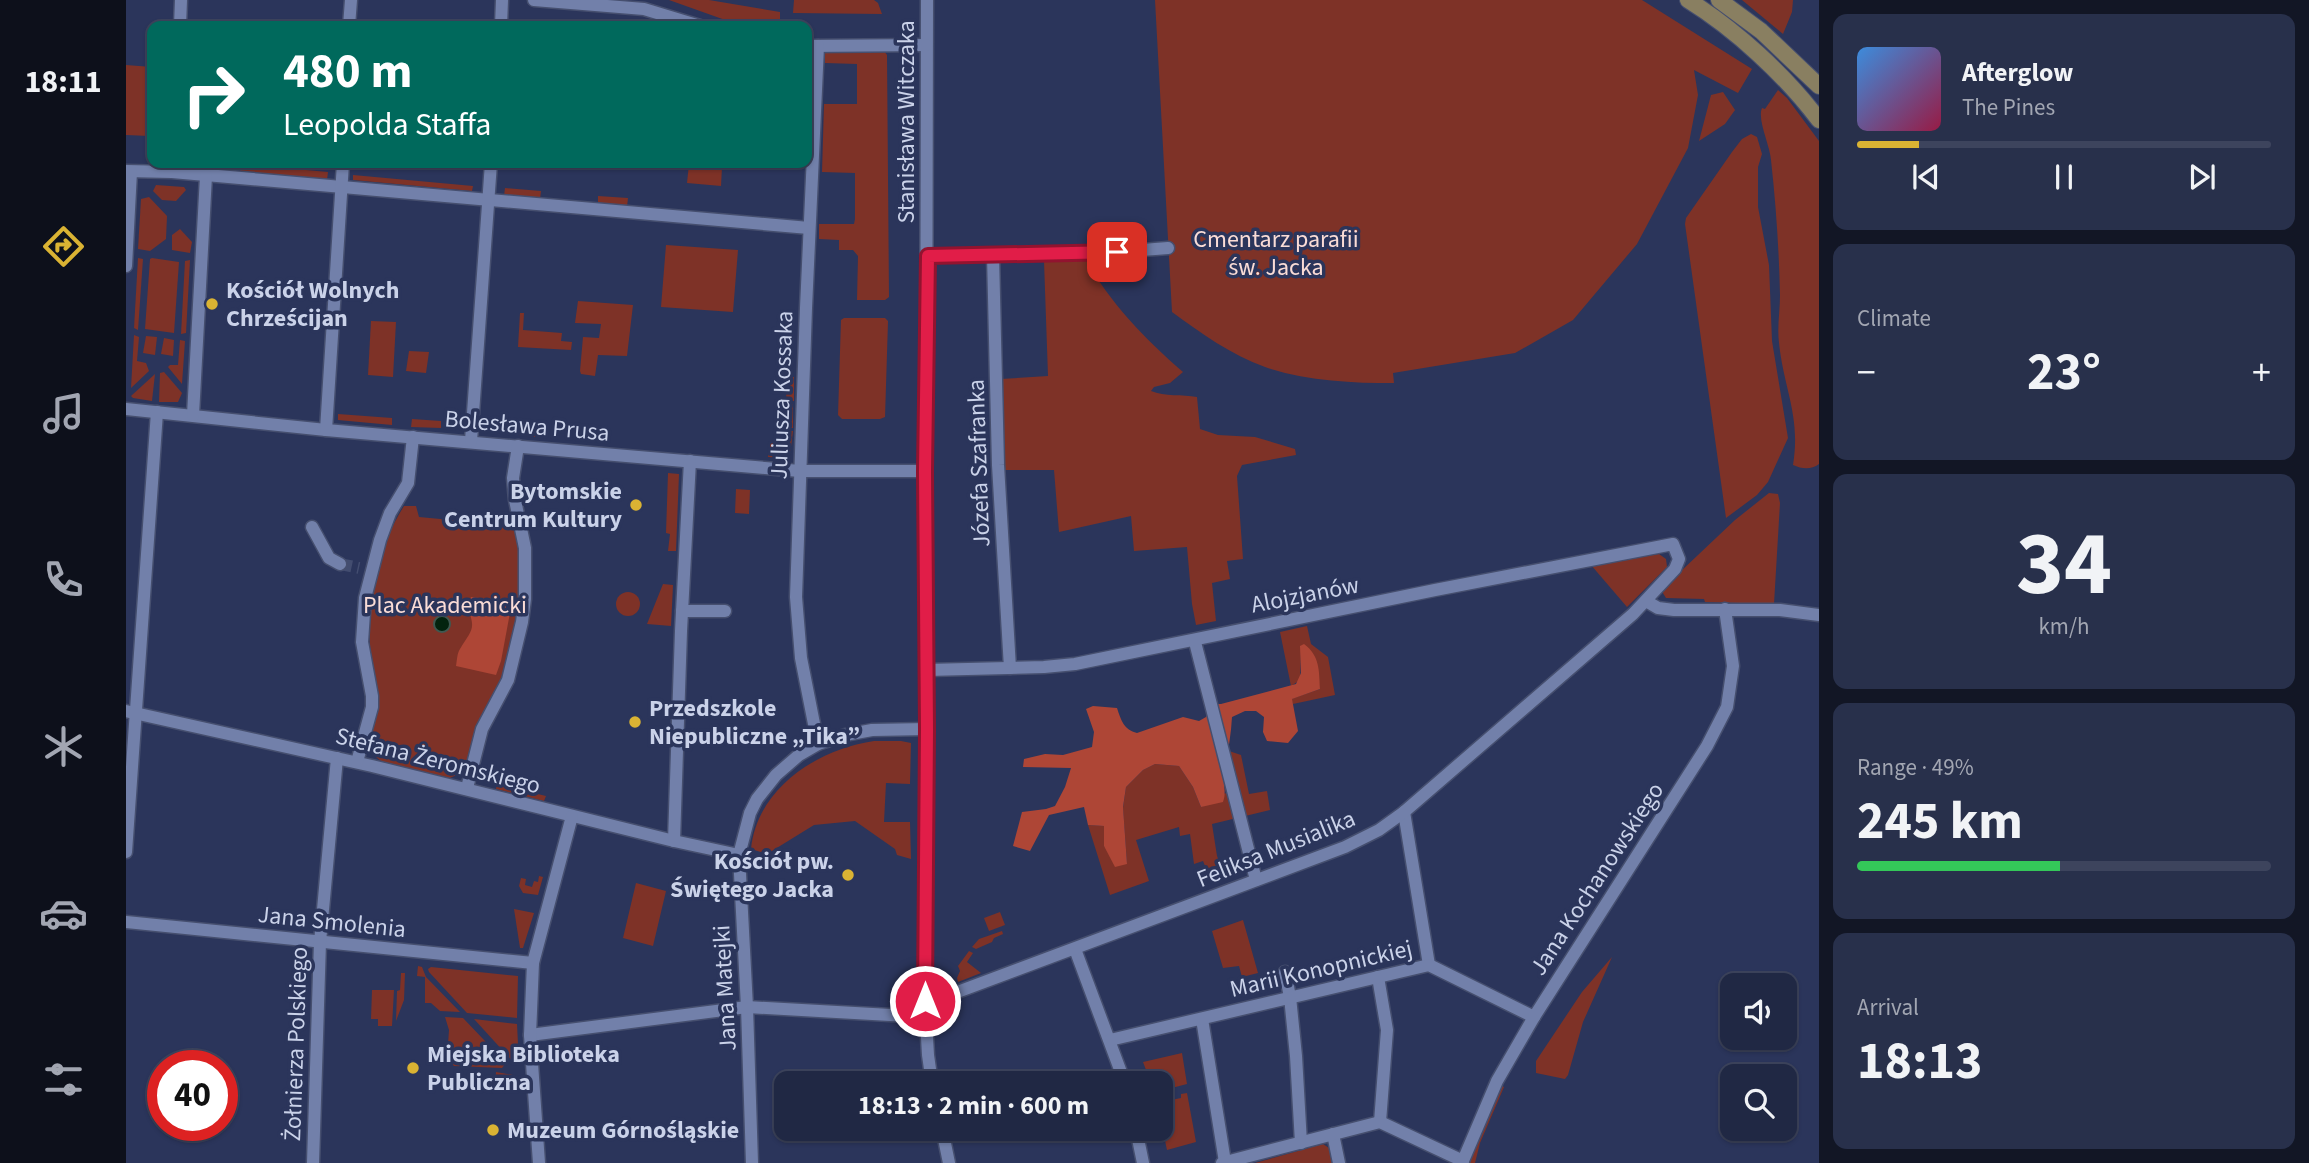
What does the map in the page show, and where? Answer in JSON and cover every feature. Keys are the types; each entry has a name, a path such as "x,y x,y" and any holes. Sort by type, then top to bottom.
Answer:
{"main road":[{"path":"1688,0 1753,49 1819,120"},
{"path":"1718,0 1761,31 1819,86"}],"street":[{"path":"180,21 181,0"},
{"path":"349,21 351,0"},
{"path":"500,21 502,0"},
{"path":"534,0 644,5 687,21"},
{"name":"Stanisława Witczaka","path":"927,0 925,1001 931,1071"},
{"path":"812,46 926,45"},
{"path":"126,266 129,172 172,168 206,176 809,228"},
{"path":"326,430 343,168"},
{"path":"471,441 491,168"},
{"name":"Juliusza Kossaka","path":"810,168 797,629 818,744"},
{"path":"193,415 206,176"},
{"path":"928,256 1168,248"},
{"name":"Józefa Szafranka","path":"993,255 998,465 1010,668"},
{"name":"Bolesława Prusa","path":"126,409 326,430 800,471 925,471"},
{"path":"126,852 131,711 157,412"},
{"path":"357,762 372,708 362,642 365,570 390,513 408,482 413,437"},
{"path":"467,788 482,729 502,692 512,665 526,599 525,548 513,490 518,446"},
{"path":"674,841 690,461"},
{"path":"312,527 329,558 340,564"},
{"name":"Alojzjanów","path":"927,670 1076,663 1673,544 1679,559"},
{"name":"Feliksa Musialika","path":"925,1001 936,1000 1075,949 1345,847 1379,830 1404,812 1646,601 1675,569 1679,559"},
{"path":"1646,601 1658,608 1674,610 1780,610 1819,615"},
{"name":"Jana Kochanowskiego","path":"1463,1162 1497,1081 1534,1017 1707,746 1727,707 1733,666 1726,609"},
{"path":"682,611 725,611"},
{"path":"1196,646 1256,880"},
{"name":"Stefana Żeromskiego","path":"131,711 467,788 739,855"},
{"name":"Jana Matejki","path":"752,1163 739,855 744,831 757,799 776,775 799,755 818,744 872,730 927,729"},
{"name":"Żołnierza Polskiego","path":"313,1163 320,942 337,758"},
{"path":"1404,812 1429,965"},
{"path":"539,1163 530,1035 533,963 572,816"},
{"name":"Jana Smolenia","path":"126,922 533,963"},
{"path":"1075,949 1121,1071"},
{"name":"Marii Konopnickiej","path":"1110,1041 1429,965 1534,1017"},
{"path":"1285,972 1290,997 1301,1143"},
{"path":"1378,977 1387,1030 1380,1122"},
{"path":"530,1035 747,1007 926,1017"},
{"path":"1202,1019 1224,1163 1241,1161 1380,1122 1463,1162"},
{"path":"1333,1134 1339,1163"},
{"path":"944,1141 949,1163"},
{"path":"1138,1141 1143,1163"}],"green space":[{"path":"669,0 709,0 780,12 780,21 728,21"},
{"path":"794,0 874,0 882,14 793,13"},
{"name":"Cmentarz parafii św. Jacka","path":"1155,0 1642,0 1752,69 1738,93 1694,70 1698,95 1688,148 1637,244 1573,320 1515,353 1393,373 1394,383 1329,380 1281,372 1252,362 1217,343 1172,312"},
{"path":"1742,0 1793,0 1792,12 1783,34"},
{"path":"884,51 887,55 889,297 885,300 857,300 858,256 853,250 839,250 839,240 819,239 819,224 854,224 855,219 855,173 822,172 824,104 857,104 857,64 825,63 825,53"},
{"path":"126,65 147,67 147,136 126,135"},
{"path":"1778,90 1819,141 1819,464 1810,468 1793,465 1795,432 1778,337 1780,295 1776,211 1770,154 1761,113 1762,108 1765,109"},
{"path":"1723,92 1735,110 1725,124 1699,141 1711,95"},
{"path":"1751,134 1757,137 1762,154 1758,167 1758,207 1769,265 1772,341 1788,438 1768,482 1757,495 1726,518 1685,224 1686,218 1732,152 1742,139"},
{"path":"197,168 234,168 234,172"},
{"path":"240,168 284,168 328,172 327,180 240,172"},
{"path":"689,168 722,168 721,186 687,183"},
{"path":"353,175 473,186 472,191 353,180"},
{"path":"156,185 184,187 186,190 176,201 162,200 153,191"},
{"path":"505,188 541,191 540,199 504,196"},
{"path":"598,196 628,198 627,207 598,204"},
{"path":"149,197 167,216 166,239 150,251 138,249 141,199"},
{"path":"180,229 192,242 190,253 172,250 172,235"},
{"path":"666,245 738,250 733,312 661,307"},
{"path":"138,258 143,259 138,330 134,328"},
{"path":"152,258 179,262 174,333 145,329"},
{"path":"1085,258 1129,320 1183,372 1170,383 1154,387 1151,391 1197,397 1200,429 1218,435 1255,437 1295,449 1296,455 1242,465 1237,476 1243,559 1227,561 1230,579 1212,583 1216,621 1196,625 1187,547 1134,551 1131,516 1059,532 1054,470 1004,470 1001,379 1048,376 1044,261"},
{"path":"190,260 186,333 181,334 185,261"},
{"path":"578,301 633,305 627,356 598,355 595,376 581,374 580,371 583,337 599,338 601,324 575,323"},
{"path":"520,313 524,313 523,330 562,333 561,341 572,342 571,350 518,347"},
{"path":"885,318 888,321 885,417 880,419 842,419 838,415 841,320"},
{"path":"371,321 396,322 393,377 368,375"},
{"path":"134,335 139,337 137,361 146,363 149,371 131,388"},
{"path":"146,336 157,337 155,355 143,353"},
{"path":"164,338 174,340 173,356 161,354"},
{"path":"180,340 185,341 182,384 168,367 178,365"},
{"path":"409,351 429,352 426,373 406,371"},
{"path":"164,372 182,393 178,402 159,402 160,373"},
{"path":"155,374 152,401 131,396"},
{"path":"787,376 794,377 794,401 786,401"},
{"path":"786,404 793,404 793,428 785,428"},
{"path":"338,414 392,418 392,425 338,420"},
{"path":"412,419 441,421 441,428 411,427"},
{"path":"518,429 546,431 545,438 517,435"},
{"path":"785,431 793,431 790,454 786,458 768,457 769,443 784,443"},
{"path":"668,473 679,474 676,551 668,551 670,534 666,533"},
{"path":"736,489 750,490 749,514 735,513"},
{"path":"1769,493 1778,494 1780,503 1774,604 1666,598 1661,590 1735,520"},
{"name":"Plac Akademicki","path":"404,506 416,506 419,517 514,526 519,583 511,645 498,687 478,724 465,771 450,778 382,762 370,752 370,739 379,699 370,638 372,598 380,559"},
{"path":"1659,554 1666,559 1667,567 1627,607 1591,565"},
{"path":"663,584 673,585 671,626 647,624"},
{"path":"623,592 633,592 640,599 640,609 633,616 623,616 616,609 616,599"},
{"path":"1307,626 1311,644 1328,657 1335,695 1293,704 1291,699 1320,689 1301,651 1300,680 1291,686 1280,632"},
{"path":"874,741 911,743 910,784 886,783 884,822 910,822 911,859 897,855 895,849 855,821 814,825 767,854 751,849 756,827 765,808 778,790 794,775 832,753"},
{"path":"1229,751 1241,755 1249,794 1267,791 1270,810 1212,824 1217,856 1226,878 1212,883 1203,861 1194,864 1190,834 1180,836 1179,827 1136,840 1149,881 1110,895 1088,825 1104,826 1104,846 1127,864 1123,808 1126,787 1143,770 1155,764 1179,766 1193,787 1201,807 1226,793 1224,782"},
{"path":"497,784 546,796 544,801 496,789"},
{"path":"539,876 543,877 538,895 523,893 519,886 521,878 526,879 525,885 532,887 534,881 538,882"},
{"path":"636,883 666,891 653,946 623,938"},
{"path":"514,909 534,913 523,948 520,948"},
{"path":"1000,912 1005,925 989,931 984,918"},
{"path":"1243,920 1258,973 1242,977 1239,966 1223,968 1212,931"},
{"path":"1002,931 1003,934 992,942 976,949 972,947 979,939"},
{"path":"969,951 973,953 967,962 981,973 958,982 958,966"},
{"path":"1612,957 1583,1022 1568,1075 1565,1079 1536,1073 1536,1061 1582,992"},
{"path":"418,966 422,967 426,977 460,1012 440,1011 431,1003 425,1003 425,977 417,976"},
{"path":"431,967 518,976 517,1018 467,1013 429,972"},
{"path":"401,973 405,973 404,1000 396,1021 397,991 400,990"},
{"path":"372,990 394,990 392,1026 378,1026 378,1019 371,1019"},
{"path":"445,1017 463,1018 506,1063 502,1068 454,1066 447,1058 449,1030"},
{"path":"474,1019 517,1024 519,1064 515,1064"},
{"path":"1182,1053 1187,1084 1173,1088 1173,1071 1146,1071 1143,1062"},
{"path":"496,1072 513,1075 515,1083 495,1083"},
{"path":"1501,1085 1504,1087 1480,1143 1475,1163 1468,1163"},
{"path":"1187,1093 1196,1142 1167,1150 1165,1141 1173,1141 1173,1100 1181,1098 1181,1094"},
{"path":"1323,1144 1329,1148 1332,1163 1255,1163"}],"shaded area":[{"path":"471,597 512,602 496,675 456,666 459,651 471,630 472,621 467,607"},
{"path":"442,616 450,624 442,632 434,624"},
{"path":"1304,644 1316,659 1320,689 1292,699 1298,731 1288,743 1267,741 1263,732 1264,717 1256,711 1245,711 1232,717 1223,802 1201,807 1193,787 1179,766 1155,764 1143,770 1126,787 1123,807 1127,864 1115,867 1104,846 1104,826 1088,825 1084,807 1049,815 1030,851 1013,846 1022,812 1055,806 1071,768 1023,767 1024,759 1045,754 1063,755 1092,747 1094,732 1086,709 1093,706 1117,708 1126,727 1137,733 1183,717 1199,721 1206,717 1212,704 1296,684 1301,673 1300,646"}],"tunnel":[{"path":"340,564 359,568"}],"place":[{"name":"Kościół Wolnych Chrześcijan","path":"212,304"},
{"name":"Bytomskie Centrum Kultury","path":"636,505"},
{"name":"Przedszkole Niepubliczne „Tika”","path":"635,722"},
{"name":"Kościół pw. Świętego Jacka","path":"848,875"},
{"name":"Miejska Biblioteka Publiczna","path":"413,1068"},
{"name":"Muzeum Górnośląskie","path":"493,1130"}],"route":[{"path":"925,1001 925,471 928,256 1117,252"}]}
